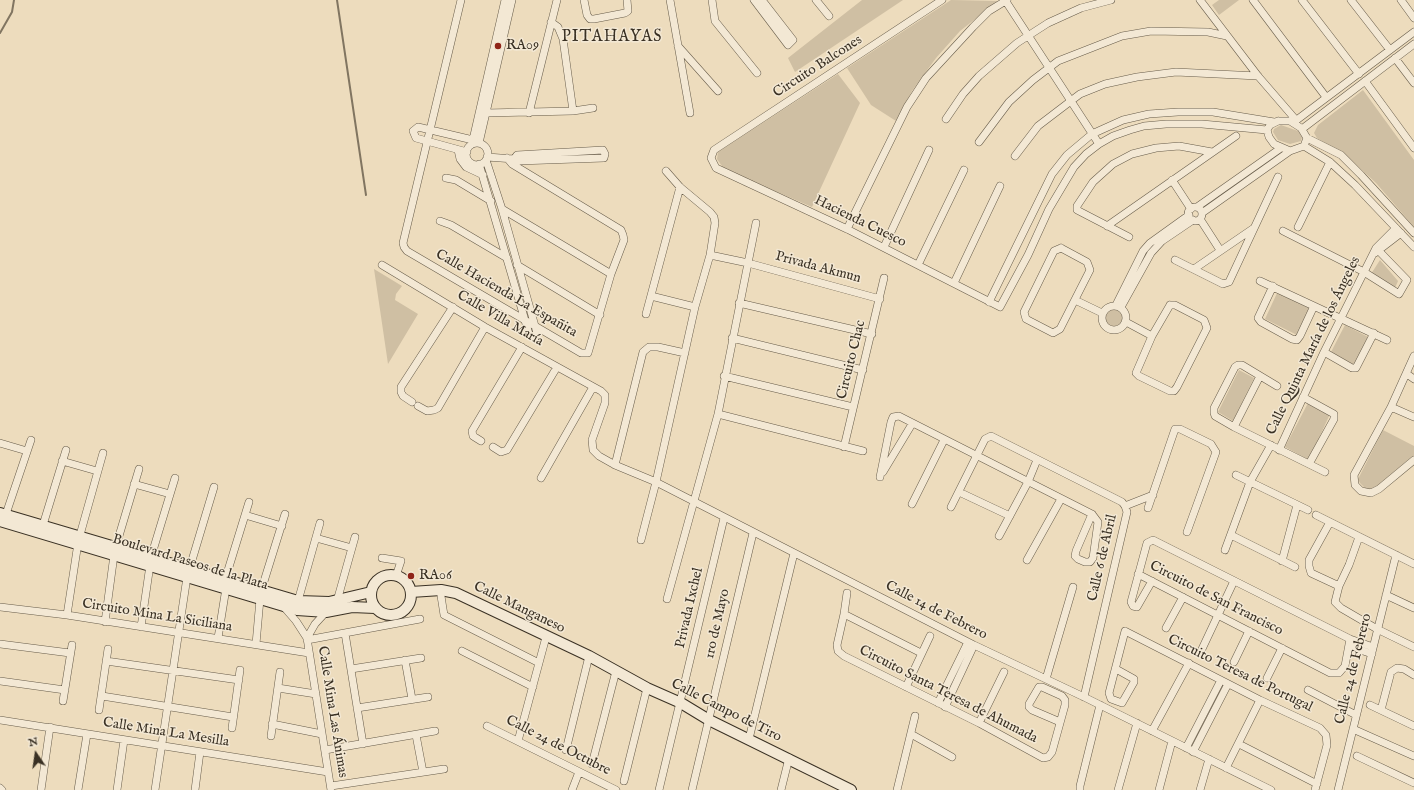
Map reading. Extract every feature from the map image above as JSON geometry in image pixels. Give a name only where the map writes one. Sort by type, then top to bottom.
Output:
[{"type":"street","name":"Calle Hacienda La Españita","points":[[461,0],[431,131],[403,243],[404,247],[407,251],[580,353],[588,353],[611,274],[624,240],[621,230],[512,164],[510,158]]},
{"type":"street","points":[[474,142],[505,0]]},
{"type":"street","points":[[466,152],[474,142],[486,113],[512,0]]},
{"type":"street","points":[[529,112],[557,0]]},
{"type":"street","points":[[584,0],[587,15],[590,18],[625,13],[628,11],[627,0]]},
{"type":"street","points":[[670,0],[690,113]]},
{"type":"street","points":[[712,0],[715,21],[756,73]]},
{"type":"street","points":[[754,0],[788,45],[792,40],[762,0]]},
{"type":"street","points":[[816,0],[829,16]]},
{"type":"street","name":"Circuito Balcones","points":[[711,158],[714,150],[942,0]]},
{"type":"street","points":[[847,229],[907,108],[926,78],[972,27],[989,11],[1006,0],[1099,144],[1114,136],[1144,126],[1166,124],[1202,124],[1267,130]]},
{"type":"street","points":[[946,119],[963,94],[1000,56],[1048,23],[1081,8],[1110,0]]},
{"type":"street","points":[[1200,0],[1258,76],[1283,104],[1307,138],[1340,155],[1361,175],[1414,233]]},
{"type":"street","points":[[1253,0],[1326,97]]},
{"type":"street","points":[[1302,0],[1359,74]]},
{"type":"street","points":[[1351,0],[1390,50]]},
{"type":"street","points":[[1400,0],[1414,18]]},
{"type":"street","points":[[551,22],[558,27],[563,39],[573,111]]},
{"type":"street","points":[[979,142],[1009,102],[1058,60],[1122,36],[1151,31],[1208,32],[1227,36]]},
{"type":"street","points":[[989,302],[1052,174],[1068,155],[1092,134],[1123,120],[1149,114],[1178,112],[1213,112],[1276,121],[1295,121],[1414,32]]},
{"type":"street","points":[[1302,129],[1414,44]]},
{"type":"street","points":[[678,46],[718,91]]},
{"type":"street","points":[[1395,58],[1414,83]]},
{"type":"street","points":[[1366,68],[1372,76]]},
{"type":"street","points":[[1015,156],[1038,126],[1080,94],[1105,84],[1137,77],[1176,72],[1258,76]]},
{"type":"street","points":[[1365,81],[1414,148]]},
{"type":"street","points":[[1267,130],[1282,113],[1283,104]]},
{"type":"street","points":[[486,113],[573,111],[593,108]]},
{"type":"street","points":[[466,152],[416,138],[413,131],[418,127],[474,142],[486,148],[484,160],[483,175],[528,334],[533,337],[537,333],[502,209],[484,160]]},
{"type":"street","points":[[1267,130],[1269,137],[1274,144],[1290,151]]},
{"type":"street","points":[[1107,226],[1236,136]]},
{"type":"street","points":[[1119,306],[1143,251],[1158,236],[1195,214],[1290,151],[1304,146],[1307,138]]},
{"type":"street","name":"Hacienda Cuesco","points":[[711,158],[716,168],[884,247],[1000,307],[1028,255],[1049,209],[1074,167],[1086,154],[1099,144]]},
{"type":"street","points":[[1129,238],[1079,213],[1077,206],[1093,182],[1113,164],[1132,154],[1156,148],[1179,146],[1212,152]]},
{"type":"street","points":[[1304,146],[1330,162],[1355,185],[1414,247]]},
{"type":"street","points":[[1195,214],[1281,148]]},
{"type":"street","points":[[458,150],[460,160],[466,167],[483,175]]},
{"type":"street","points":[[466,152],[470,161],[510,158],[517,155],[603,150],[605,154],[604,158],[518,161],[510,158]]},
{"type":"street","points":[[884,247],[929,150]]},
{"type":"street","points":[[1298,227],[1330,162]]},
{"type":"street","points":[[918,265],[964,170]]},
{"type":"street","points":[[641,540],[656,482],[695,307],[710,255],[715,223],[714,217],[680,187],[666,171]]},
{"type":"street","points":[[1175,260],[1226,284],[1229,282],[1278,177]]},
{"type":"street","points":[[446,178],[456,180],[491,201]]},
{"type":"street","points":[[1172,180],[1220,250]]},
{"type":"street","points":[[954,283],[1000,186]]},
{"type":"street","points":[[646,314],[680,187]]},
{"type":"street","points":[[502,209],[611,274]]},
{"type":"street","points":[[440,221],[451,225],[507,258]]},
{"type":"street","points":[[667,599],[695,502],[718,414],[724,376],[756,223]]},
{"type":"street","points":[[1194,269],[1220,250],[1255,228]]},
{"type":"street","name":"Calle Quinta María de los Ángeles","points":[[1279,450],[1324,352],[1364,272],[1376,251],[1399,230]]},
{"type":"street","points":[[1283,231],[1364,272],[1399,294],[1407,280],[1376,251]]},
{"type":"street","points":[[1061,248],[1088,262],[1090,266],[1090,270],[1075,300],[1057,332],[1052,333],[1026,319],[1024,316],[1024,312],[1054,251],[1057,249],[1061,248]]},
{"type":"street","name":"Privada Akmun","points":[[710,255],[748,263],[880,298]]},
{"type":"street","points":[[517,265],[600,315]]},
{"type":"street","name":"Calle Villa María","points":[[382,266],[485,327],[605,395],[605,403],[592,440],[593,450]]},
{"type":"street","name":"Circuito Chac","points":[[844,448],[884,278]]},
{"type":"street","points":[[1260,281],[1342,317],[1387,340]]},
{"type":"street","points":[[1273,286],[1258,318],[1261,322],[1292,339],[1297,340],[1300,336],[1314,306]]},
{"type":"street","points":[[651,296],[695,307]]},
{"type":"street","points":[[1075,300],[1102,313]]},
{"type":"street","points":[[739,303],[872,334]]},
{"type":"street","points":[[1170,305],[1198,317],[1206,323],[1207,328],[1174,391],[1170,391],[1139,376],[1136,373],[1152,336],[1168,306],[1170,305]]},
{"type":"street","points":[[1102,313],[1110,306],[1119,306]]},
{"type":"street","points":[[1102,313],[1103,324],[1112,330],[1122,327],[1126,322],[1127,317],[1119,306]]},
{"type":"street","points":[[412,402],[403,396],[401,387],[453,307]]},
{"type":"street","points":[[1126,322],[1152,336]]},
{"type":"street","points":[[418,406],[427,411],[438,408],[485,327]]},
{"type":"street","points":[[1324,352],[1352,368],[1356,368],[1374,333]]},
{"type":"street","points":[[732,338],[863,370]]},
{"type":"street","points":[[481,441],[473,436],[472,431],[522,347]]},
{"type":"street","points":[[615,465],[643,352],[649,347],[658,347],[684,353]]},
{"type":"street","points":[[1414,356],[1391,407],[1354,475],[1355,485],[1361,491],[1370,493],[1379,489],[1414,460]]},
{"type":"street","points":[[1277,386],[1242,365],[1235,367],[1214,408],[1215,416],[1279,450],[1325,472]]},
{"type":"street","points":[[493,447],[504,452],[557,367]]},
{"type":"street","points":[[1407,374],[1414,379]]},
{"type":"street","points":[[724,376],[854,407]]},
{"type":"street","points":[[1234,427],[1260,376]]},
{"type":"street","points":[[541,478],[593,387]]},
{"type":"street","points":[[1303,397],[1334,414],[1334,419],[1309,464]]},
{"type":"street","points":[[1391,407],[1414,418]]},
{"type":"street","points":[[718,414],[863,452]]},
{"type":"street","points":[[912,424],[880,477],[891,422],[893,417],[899,416],[976,457],[1092,514],[1098,522],[1093,558],[1090,562],[1085,562],[1078,560],[1075,556],[1092,514]]},
{"type":"street","points":[[1148,508],[1175,429],[1180,429],[1210,444],[1216,452],[1187,532]]},
{"type":"street","name":"Calle 6 de Abril","points":[[976,457],[988,437],[991,436],[1122,502],[1125,506],[1127,512],[1084,697]]},
{"type":"street","points":[[2,516],[30,440]]},
{"type":"street","points":[[912,504],[944,440]]},
{"type":"street","points":[[0,443],[27,451]]},
{"type":"street","points":[[1224,550],[1250,482],[1271,445]]},
{"type":"street","points":[[43,524],[66,450]]},
{"type":"street","name":"Calle 14 de Febrero","points":[[593,450],[599,456],[615,465],[656,482],[971,644],[1084,697],[1270,790]]},
{"type":"street","points":[[67,615],[79,539],[103,453]]},
{"type":"street","points":[[951,507],[976,457]]},
{"type":"street","points":[[999,536],[1028,482],[1037,460]]},
{"type":"street","points":[[62,461],[97,471]]},
{"type":"street","points":[[105,622],[115,551],[139,469]]},
{"type":"street","points":[[1236,475],[1308,510]]},
{"type":"street","points":[[141,627],[150,561],[175,478]]},
{"type":"street","points":[[134,484],[170,494]]},
{"type":"street","points":[[155,790],[169,706],[188,573],[214,487]]},
{"type":"street","points":[[959,492],[1010,516]]},
{"type":"street","points":[[1125,506],[1153,495]]},
{"type":"street","points":[[1027,560],[1061,499]]},
{"type":"street","points":[[218,638],[226,584],[249,502]]},
{"type":"street","points":[[1282,561],[1297,505]]},
{"type":"street","points":[[256,644],[261,595],[285,514]]},
{"type":"street","points":[[1316,515],[1414,564]]},
{"type":"street","name":"Boulevard Paseos de la Plata","points":[[2,516],[43,524],[79,539]]},
{"type":"street","name":"Boulevard Paseos de la Plata","points":[[2,516],[226,584],[305,611],[326,612],[352,607],[374,608]]},
{"type":"street","points":[[245,516],[282,526]]},
{"type":"street","name":"Privada Ixchel","points":[[659,790],[724,518]]},
{"type":"street","points":[[1330,522],[1309,560],[1309,566],[1311,573],[1338,586]]},
{"type":"street","points":[[298,601],[320,523]]},
{"type":"street","name":"1ro de Mayo","points":[[692,790],[753,533]]},
{"type":"street","points":[[1230,535],[1295,567]]},
{"type":"street","points":[[337,601],[355,537]]},
{"type":"street","points":[[1359,537],[1349,565],[1338,586],[1335,602],[1377,629],[1414,647]]},
{"type":"street","points":[[316,538],[352,548]]},
{"type":"street","name":"Circuito de San Francisco","points":[[1350,643],[1345,666],[1339,673],[1330,673],[1138,574],[1147,543],[1153,540],[1350,643],[1373,650]]},
{"type":"street","points":[[749,739],[794,553]]},
{"type":"street","name":"Calle 24 de Febrero","points":[[1338,790],[1396,555]]},
{"type":"street","points":[[382,558],[401,561],[396,576]]},
{"type":"street","points":[[1138,574],[1131,602],[1133,606],[1137,606],[1152,582]]},
{"type":"street","points":[[383,576],[396,576],[406,582],[412,598],[407,609],[396,615],[384,615],[374,608],[371,597],[373,585],[383,576]]},
{"type":"street","points":[[1202,650],[1234,581]]},
{"type":"street","points":[[1046,679],[1072,587]]},
{"type":"street","name":"Calle Manganeso","points":[[411,592],[442,590],[456,593],[546,637],[589,656]]},
{"type":"street","name":"Boulevard Paseos de la Plata","points":[[279,602],[298,601],[319,603],[337,601],[371,592]]},
{"type":"street","points":[[846,593],[844,614],[921,653]]},
{"type":"street","points":[[1386,595],[1414,608]]},
{"type":"street","points":[[441,596],[444,615],[539,663]]},
{"type":"street","points":[[1166,628],[1183,598]]},
{"type":"street","name":"Calle Mina Las Ánimas","points":[[279,602],[296,621],[307,639],[331,788]]},
{"type":"street","name":"Circuito Mina La Siciliana","points":[[0,607],[67,615],[309,653]]},
{"type":"street","name":"Calle Mina Las Ánimas","points":[[307,639],[315,624],[326,612]]},
{"type":"street","name":"Circuito Santa Teresa de Ahumada","points":[[844,614],[837,645],[838,651],[844,656],[979,723],[1042,758],[1048,758],[1052,752],[1060,722],[1065,700],[1062,696],[1039,687],[1029,704],[1030,707],[1032,710],[1060,722]]},
{"type":"street","points":[[307,639],[420,619]]},
{"type":"street","name":"Circuito Teresa de Portugal","points":[[1116,669],[1134,679],[1134,682],[1122,703],[1118,704],[1111,699],[1109,693],[1125,630],[1228,684],[1320,728],[1326,735],[1327,744],[1316,787]]},
{"type":"street","points":[[1234,662],[1250,631]]},
{"type":"street","points":[[345,633],[363,744]]},
{"type":"street","points":[[906,687],[930,636]]},
{"type":"street","points":[[518,741],[546,637]]},
{"type":"street","points":[[0,644],[70,653]]},
{"type":"street","points":[[938,703],[971,644]]},
{"type":"street","points":[[945,707],[971,644]]},
{"type":"street","points":[[63,701],[72,645]]},
{"type":"street","points":[[1266,678],[1282,648]]},
{"type":"street","points":[[99,710],[108,649]]},
{"type":"street","points":[[462,651],[533,687]]},
{"type":"street","points":[[566,750],[589,656]]},
{"type":"street","name":"Calle Campo de Tiro","points":[[589,656],[615,675],[681,703],[709,720],[789,758],[851,790]]},
{"type":"street","points":[[351,669],[421,658]]},
{"type":"street","points":[[405,660],[412,699]]},
{"type":"street","points":[[106,661],[239,680]]},
{"type":"street","points":[[1152,731],[1188,663]]},
{"type":"street","points":[[1381,710],[1391,672],[1397,668],[1404,669],[1414,675]]},
{"type":"street","points":[[232,728],[240,670]]},
{"type":"street","points":[[271,736],[280,672]]},
{"type":"street","points":[[979,723],[1004,672]]},
{"type":"street","points":[[592,764],[615,675]]},
{"type":"street","points":[[1186,748],[1221,680]]},
{"type":"street","points":[[0,681],[65,690]]},
{"type":"street","points":[[1193,752],[1228,684]]},
{"type":"street","points":[[278,688],[316,694]]},
{"type":"street","points":[[624,781],[647,688]]},
{"type":"street","points":[[1308,690],[1356,715]]},
{"type":"street","points":[[102,696],[233,717]]},
{"type":"street","points":[[357,708],[428,697]]},
{"type":"street","points":[[1226,768],[1260,700]]},
{"type":"street","points":[[1080,790],[1100,705]]},
{"type":"street","points":[[1370,705],[1414,726]]},
{"type":"street","points":[[897,790],[915,716]]},
{"type":"street","name":"Calle Mina La Mesilla","points":[[0,720],[50,727],[162,747],[328,772]]},
{"type":"street","points":[[1118,790],[1137,723]]},
{"type":"street","points":[[272,724],[322,734]]},
{"type":"street","name":"Calle 24 de Octubre","points":[[487,726],[616,790]]},
{"type":"street","points":[[41,790],[50,727]]},
{"type":"street","points":[[1353,729],[1414,756]]},
{"type":"street","points":[[325,750],[435,732]]},
{"type":"street","points":[[78,790],[87,734]]},
{"type":"street","points":[[911,734],[952,757]]},
{"type":"street","points":[[416,735],[423,772]]},
{"type":"street","points":[[117,790],[124,740]]},
{"type":"street","points":[[1160,790],[1172,741]]},
{"type":"street","points":[[1239,744],[1316,787]]},
{"type":"street","points":[[195,790],[200,752]]},
{"type":"street","points":[[1357,756],[1414,783]]},
{"type":"street","points":[[781,790],[789,758]]},
{"type":"street","points":[[1200,790],[1209,759]]},
{"type":"street","points":[[331,788],[444,769]]},
{"type":"street","points":[[572,790],[578,772]]},
{"type":"shaded area","points":[[862,0],[903,0],[795,72],[788,58]]},
{"type":"shaded area","points":[[951,0],[998,1],[960,31],[936,58],[912,91],[896,121],[871,105],[847,68]]},
{"type":"shaded area","points":[[1219,0],[1239,0],[1219,15],[1212,5]]},
{"type":"shaded area","points":[[838,74],[860,103],[812,207],[724,169],[717,159],[718,152]]},
{"type":"shaded area","points":[[1363,90],[1414,160],[1414,227],[1376,183],[1348,157],[1317,138],[1314,133],[1318,125]]},
{"type":"shaded area","points":[[1281,125],[1298,131],[1302,137],[1301,141],[1290,144],[1278,140],[1273,132],[1274,129]]},
{"type":"shaded area","points":[[1380,260],[1398,281],[1395,288],[1371,274]]},
{"type":"shaded area","points":[[374,269],[402,286],[396,294],[395,300],[418,314],[388,364]]},
{"type":"shaded area","points":[[1278,291],[1310,307],[1297,335],[1265,319]]},
{"type":"shaded area","points":[[1114,310],[1120,313],[1123,319],[1120,325],[1114,328],[1108,325],[1105,319],[1108,313]]},
{"type":"shaded area","points":[[1345,325],[1368,337],[1354,365],[1331,352]]},
{"type":"shaded area","points":[[1239,370],[1254,378],[1233,421],[1218,412]]},
{"type":"shaded area","points":[[1308,403],[1330,414],[1309,460],[1285,447]]},
{"type":"shaded area","points":[[1383,430],[1414,446],[1414,455],[1376,487],[1371,490],[1366,489],[1358,479]]},
{"type":"waterway","points":[[0,33],[12,12],[14,0]]},
{"type":"waterway","points":[[337,0],[366,195]]},
{"type":"place","name":"RA09","points":[[498,46]]},
{"type":"place","name":"RA06","points":[[411,576]]},
{"type":"district","name":"PITAHAYAS","points":[[612,38]]}]
